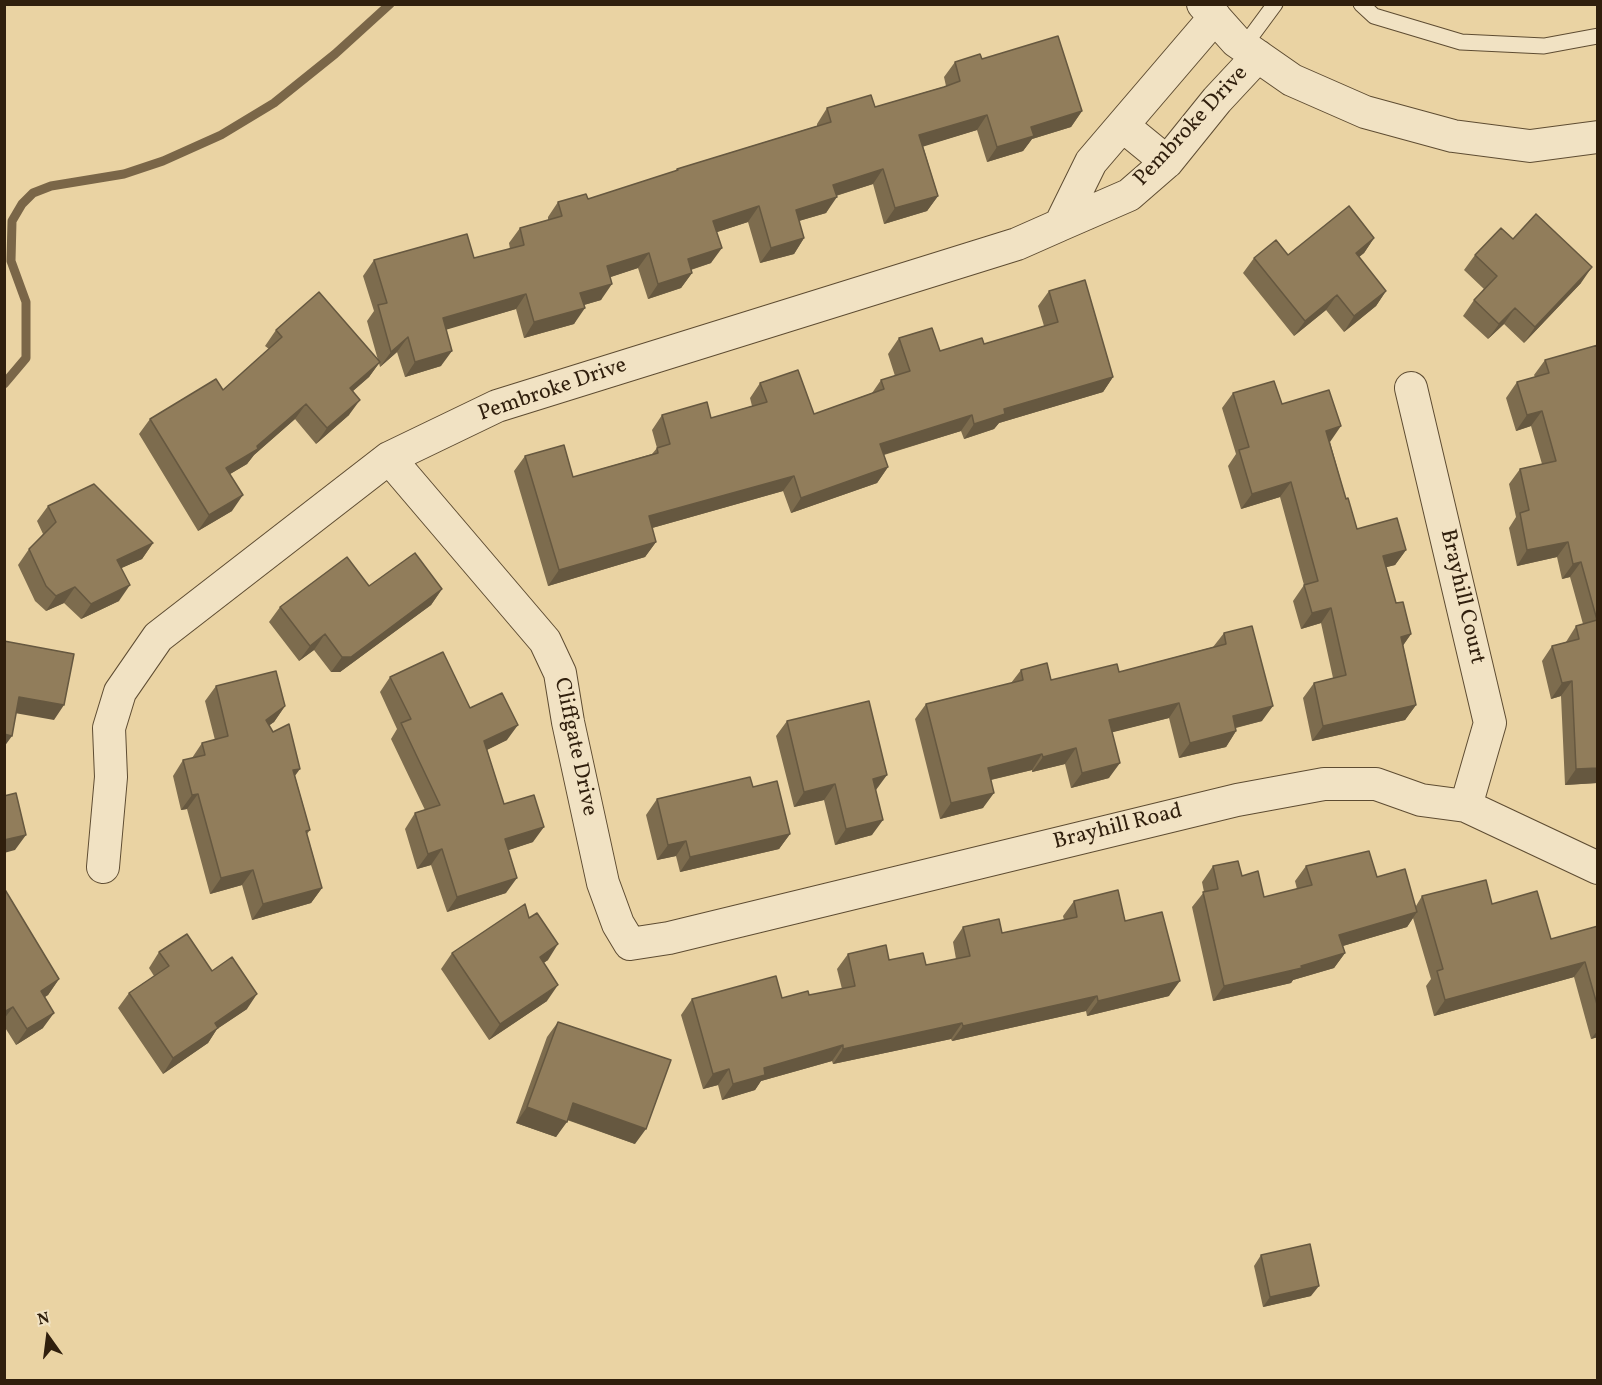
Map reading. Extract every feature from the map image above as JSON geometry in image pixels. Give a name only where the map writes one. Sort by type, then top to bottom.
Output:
[{"type":"street","points":[[1060,225],[1091,162],[1123,126],[1209,11],[1251,51],[1292,80],[1365,112],[1453,136],[1530,146],[1598,136]]},
{"type":"street","name":"Pembroke Drive","points":[[103,867],[111,777],[109,728],[120,692],[158,637],[389,458],[497,406],[1017,244],[1129,195],[1167,162],[1217,100],[1251,51]]},
{"type":"street","points":[[1123,126],[1167,162]]},
{"type":"street","name":"Brayhill Court","points":[[1411,388],[1490,723],[1466,806]]},
{"type":"street","name":"Cliffgate Drive","points":[[389,458],[545,641],[560,673],[568,722],[603,884],[618,924],[630,944]]},
{"type":"street","name":"Brayhill Road","points":[[630,944],[669,938],[1237,800],[1324,784],[1376,784],[1421,800],[1466,806],[1598,868]]},
{"type":"lane","points":[[1251,51],[1275,4]]},
{"type":"lane","points":[[1361,4],[1374,16],[1461,42],[1544,46],[1598,36]]},
{"type":"building","points":[[1058,36],[1082,111],[1031,127],[1034,136],[997,147],[987,115],[919,135],[938,196],[895,208],[883,169],[833,185],[837,197],[796,210],[804,238],[771,248],[759,206],[713,221],[722,248],[688,259],[692,273],[658,284],[649,253],[607,266],[612,284],[580,293],[585,308],[534,322],[526,294],[443,318],[452,351],[415,362],[408,337],[391,352],[378,305],[387,303],[374,260],[467,234],[474,258],[524,245],[520,228],[562,216],[558,202],[586,194],[588,199],[831,122],[827,108],[871,95],[875,107],[944,87],[960,81],[955,62],[980,54],[982,59]]},
{"type":"building","points":[[1349,206],[1374,238],[1356,253],[1386,291],[1354,316],[1337,295],[1305,321],[1254,258],[1276,240],[1288,255]]},
{"type":"building","points":[[1536,214],[1592,267],[1535,327],[1515,308],[1499,324],[1474,300],[1497,276],[1475,255],[1501,228],[1513,239]]},
{"type":"building","points":[[1085,280],[1113,377],[1004,409],[1005,414],[974,424],[972,415],[880,444],[888,467],[801,498],[794,476],[649,516],[656,542],[559,570],[525,456],[564,445],[573,477],[658,453],[657,448],[670,444],[662,415],[707,402],[711,418],[767,402],[760,383],[798,370],[814,414],[884,389],[881,380],[910,371],[899,338],[932,328],[940,351],[982,338],[984,344],[1058,322],[1049,291]]},
{"type":"building","points":[[319,292],[380,362],[350,388],[360,400],[327,428],[306,404],[257,446],[258,449],[226,468],[243,495],[209,515],[150,419],[216,379],[223,390],[282,337],[276,330]]},
{"type":"building","points":[[1598,345],[1598,768],[1576,769],[1572,681],[1562,683],[1552,646],[1579,639],[1576,626],[1597,620],[1581,562],[1573,564],[1568,542],[1527,550],[1520,513],[1529,510],[1520,469],[1556,461],[1542,411],[1527,415],[1517,382],[1549,373],[1545,360]]},
{"type":"building","points":[[1274,381],[1282,404],[1329,390],[1341,426],[1326,431],[1357,529],[1397,518],[1406,550],[1383,556],[1396,603],[1403,602],[1411,634],[1401,637],[1416,705],[1323,726],[1314,683],[1346,675],[1331,608],[1312,613],[1304,585],[1318,581],[1291,482],[1252,494],[1239,450],[1249,447],[1233,393]]},
{"type":"building","points":[[94,484],[153,543],[117,560],[130,585],[91,604],[75,587],[56,596],[46,586],[29,549],[56,522],[48,506]]},
{"type":"building","points":[[415,553],[442,589],[351,657],[342,657],[325,634],[310,646],[280,607],[347,557],[369,586]]},
{"type":"building","points":[[1252,626],[1273,706],[1233,716],[1236,731],[1190,743],[1179,703],[1109,720],[1120,763],[1082,773],[1076,748],[1043,757],[1042,754],[988,768],[994,793],[951,803],[926,704],[1023,680],[1021,670],[1047,663],[1051,680],[1117,664],[1119,672],[1226,644],[1224,633]]},
{"type":"building","points":[[4,641],[74,654],[64,705],[19,697],[12,736],[4,734]]},
{"type":"building","points":[[443,652],[470,708],[502,693],[518,725],[484,741],[504,804],[534,795],[544,827],[505,839],[517,878],[457,897],[442,849],[428,854],[415,813],[440,805],[401,723],[411,719],[390,677]]},
{"type":"building","points":[[276,671],[285,706],[266,720],[273,732],[289,724],[300,769],[293,770],[310,830],[306,831],[322,888],[263,904],[253,870],[221,878],[198,794],[192,795],[183,760],[205,755],[202,743],[228,736],[216,686]]},
{"type":"building","points":[[869,701],[887,775],[873,779],[883,820],[846,829],[835,784],[804,792],[787,721]]},
{"type":"building","points":[[750,777],[753,787],[777,781],[790,834],[690,857],[686,841],[668,845],[657,799]]},
{"type":"building","points":[[16,793],[26,835],[4,840],[4,796]]},
{"type":"building","points":[[1369,851],[1377,877],[1405,869],[1417,912],[1339,935],[1345,953],[1301,966],[1302,968],[1224,986],[1203,892],[1218,889],[1213,866],[1238,861],[1242,876],[1258,871],[1264,897],[1312,885],[1306,866]]},
{"type":"building","points":[[1486,880],[1492,904],[1537,891],[1551,939],[1598,926],[1598,1008],[1585,962],[1445,1000],[1437,971],[1443,969],[1422,896]]},
{"type":"building","points":[[4,888],[59,979],[41,991],[54,1013],[27,1029],[13,1007],[4,1012]]},
{"type":"building","points":[[1118,890],[1125,921],[1162,912],[1180,981],[1098,1001],[1097,996],[963,1026],[962,1023],[843,1049],[843,1045],[764,1068],[765,1075],[733,1084],[729,1069],[713,1074],[692,999],[776,976],[782,998],[808,991],[809,995],[855,986],[848,954],[886,945],[889,960],[923,953],[926,965],[970,956],[963,927],[999,919],[1002,933],[1077,917],[1074,901]]},
{"type":"building","points":[[525,904],[529,918],[537,913],[558,944],[540,957],[558,985],[500,1024],[452,953]]},
{"type":"building","points":[[187,934],[212,971],[232,957],[257,994],[215,1023],[218,1028],[173,1058],[129,993],[169,966],[159,952]]},
{"type":"building","points":[[558,1022],[671,1060],[646,1129],[573,1103],[567,1122],[527,1107]]},
{"type":"building","points":[[1310,1244],[1319,1286],[1270,1297],[1261,1255]]},
{"type":"waterway","points":[[4,384],[26,358],[26,302],[11,261],[12,221],[22,204],[33,193],[51,186],[124,174],[163,161],[221,135],[274,103],[335,54],[390,4]]}]
